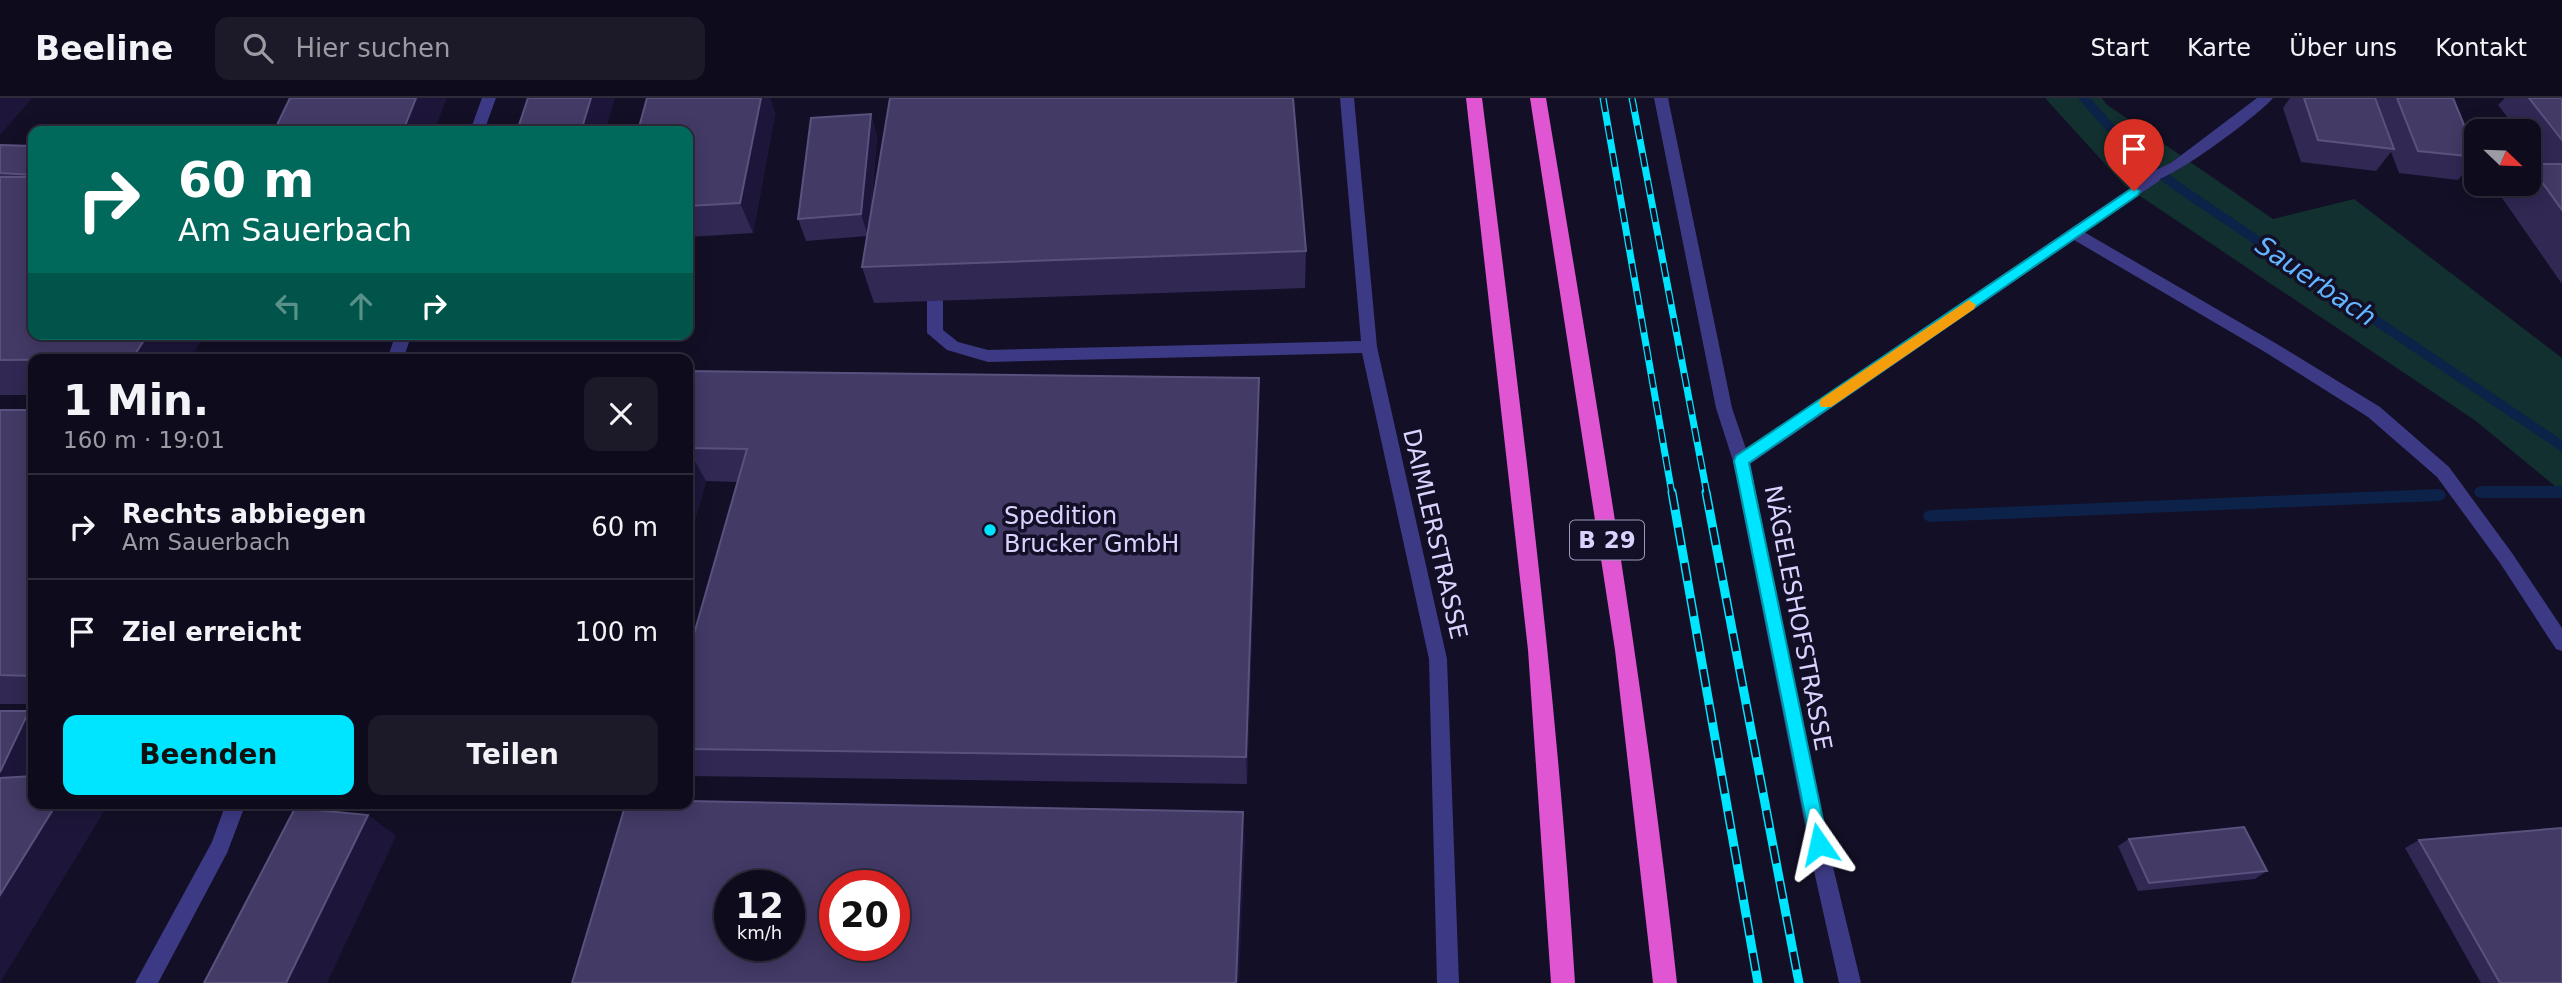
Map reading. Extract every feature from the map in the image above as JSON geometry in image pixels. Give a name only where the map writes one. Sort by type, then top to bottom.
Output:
[{"type":"highway","points":[[1474,98],[1530,561],[1557,849],[1563,983]]},
{"type":"highway","name":"B 29","points":[[1538,98],[1572,302],[1650,821],[1665,983]]},
{"type":"street","points":[[479,126],[489,98]]},
{"type":"street","name":"DAIMLERSTRASSE","points":[[1348,98],[1369,347],[1438,659],[1447,983]]},
{"type":"street","name":"NÄGELESHOFSTRASSE","points":[[1661,98],[1724,408],[1741,461],[1824,871],[1850,983]]},
{"type":"street","points":[[1741,461],[2154,177],[2176,166],[2266,98]]},
{"type":"street","points":[[2074,233],[2374,412],[2443,472],[2507,558],[2562,643]]},
{"type":"street","points":[[935,301],[935,332],[953,346],[988,356],[1369,347]]},
{"type":"street","points":[[146,983],[220,846],[234,809]]},
{"type":"green space","points":[[2045,98],[2102,98],[2106,104],[2273,219],[2354,199],[2562,358],[2562,492],[2476,421],[2125,186]]},
{"type":"building","points":[[290,98],[416,98],[405,126],[276,126]]},
{"type":"building","points":[[528,98],[591,98],[583,126],[519,126]]},
{"type":"building","points":[[647,98],[761,98],[740,203],[693,206],[693,126],[639,126]]},
{"type":"building","points":[[890,98],[1293,98],[1306,251],[862,267]]},
{"type":"building","points":[[2304,98],[2375,98],[2394,149],[2318,140]]},
{"type":"building","points":[[2397,98],[2453,98],[2464,125],[2464,156],[2418,151]]},
{"type":"building","points":[[2529,98],[2562,98],[2562,140]]},
{"type":"building","points":[[871,114],[861,214],[798,219],[811,118]]},
{"type":"building","points":[[0,145],[28,146],[28,175],[0,173]]},
{"type":"building","points":[[2541,164],[2562,164],[2562,210],[2541,181]]},
{"type":"building","points":[[0,177],[28,177],[28,340],[144,340],[135,354],[28,354],[28,360],[0,360]]},
{"type":"building","points":[[693,371],[1259,378],[1246,757],[693,749],[693,638],[747,449],[693,448]]},
{"type":"building","points":[[0,410],[28,410],[28,676],[0,675]]},
{"type":"building","points":[[0,711],[28,711],[28,713],[0,772]]},
{"type":"building","points":[[28,776],[28,809],[53,809],[0,895],[0,778]]},
{"type":"building","points":[[693,801],[1243,812],[1236,983],[572,983],[624,809],[693,809]]},
{"type":"building","points":[[294,809],[368,815],[286,983],[204,983]]},
{"type":"building","points":[[2244,827],[2267,871],[2149,883],[2129,839]]},
{"type":"building","points":[[2562,828],[2562,983],[2500,983],[2419,840]]},
{"type":"waterway","name":"Sauerbach","points":[[2084,98],[2131,151],[2178,187],[2562,447]]},
{"type":"waterway","points":[[2481,492],[2562,492]]},
{"type":"waterway","points":[[1930,516],[2439,495]]},
{"type":"railway","points":[[1603,98],[1672,494]]},
{"type":"railway","points":[[1632,98],[1707,494]]},
{"type":"railway","points":[[1672,492],[1758,983]]},
{"type":"railway","points":[[1706,492],[1799,983]]},
{"type":"slow traffic","points":[[1826,403],[1969,305]]},
{"type":"place","name":"Spedition Brucker GmbH","points":[[990,530]]},
{"type":"route","points":[[1819,844],[1741,461],[2134,191]]}]
